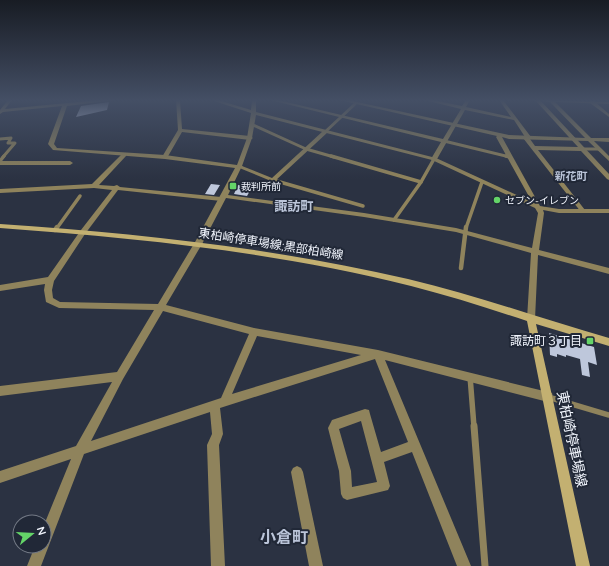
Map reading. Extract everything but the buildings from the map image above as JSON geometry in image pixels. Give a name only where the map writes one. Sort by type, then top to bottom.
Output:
[{"type":"main road","name":"東柏崎停車場線;黒部柏崎線","points":[[1,227],[83,232],[198,244],[290,258],[382,276],[454,295],[609,342]]},
{"type":"main road","name":"東柏崎停車場線","points":[[531,319],[583,566]]},
{"type":"street","points":[[57,126],[51,144],[52,148],[90,153],[165,157],[240,167],[273,180],[325,132]]},
{"type":"street","points":[[165,157],[180,130],[180,126]]},
{"type":"street","points":[[52,521],[81,448],[120,376],[198,244],[222,197],[240,167],[253,126]]},
{"type":"street","points":[[304,126],[434,160],[540,208],[559,211],[609,211]]},
{"type":"street","points":[[380,126],[444,142]]},
{"type":"street","points":[[434,160],[453,126]]},
{"type":"street","points":[[464,126],[501,135],[527,138],[609,140]]},
{"type":"street","points":[[518,126],[533,148],[583,211]]},
{"type":"street","points":[[561,126],[609,178]]},
{"type":"street","points":[[576,126],[609,159]]},
{"type":"street","points":[[180,130],[250,138]]},
{"type":"street","points":[[501,135],[499,137],[540,208],[541,213],[535,250],[531,319]]},
{"type":"street","points":[[533,148],[582,149]]},
{"type":"street","points":[[94,186],[124,155]]},
{"type":"street","points":[[0,162],[70,163]]},
{"type":"street","points":[[0,191],[94,186],[222,197],[394,220],[464,232],[609,271]]},
{"type":"street","points":[[117,187],[83,232],[50,280],[48,290],[49,300],[59,305],[160,308],[254,332],[378,354],[548,396]]},
{"type":"street","points":[[0,288],[50,280]]},
{"type":"street","points":[[218,566],[213,445],[218,434],[219,403],[254,332]]},
{"type":"street","points":[[0,477],[81,448],[219,403],[378,354]]},
{"type":"street","points":[[378,354],[464,566]]},
{"type":"street","points":[[0,391],[120,376]]},
{"type":"street","points":[[365,414],[377,459],[384,486],[347,494],[344,471],[332,428],[336,424],[365,414]]},
{"type":"street","points":[[377,459],[415,445]]},
{"type":"street","points":[[297,472],[316,566]]},
{"type":"street","points":[[34,566],[39,554]]},
{"type":"lane","points":[[256,126],[306,149],[421,182]]},
{"type":"lane","points":[[325,132],[331,126]]},
{"type":"lane","points":[[0,139],[12,138],[8,143],[15,143],[0,162]]},
{"type":"lane","points":[[444,142],[510,157]]},
{"type":"lane","points":[[582,149],[599,149]]},
{"type":"lane","points":[[394,220],[421,182],[434,160]]},
{"type":"lane","points":[[273,180],[363,206]]},
{"type":"lane","points":[[461,268],[464,232],[482,182]]},
{"type":"lane","points":[[55,230],[80,196]]},
{"type":"lane","points":[[470,376],[486,566]]},
{"type":"lane","points":[[548,396],[608,415]]},
{"type":"place","name":"裁判所前","points":[[233,186]]},
{"type":"place","name":"セブン-イレブン","points":[[497,200]]},
{"type":"place","name":"諏訪町３丁目","points":[[590,341]]},
{"type":"district","name":"新花町","points":[[571,176]]},
{"type":"district","name":"諏訪町","points":[[294,206]]},
{"type":"district","name":"小倉町","points":[[284,537]]}]
